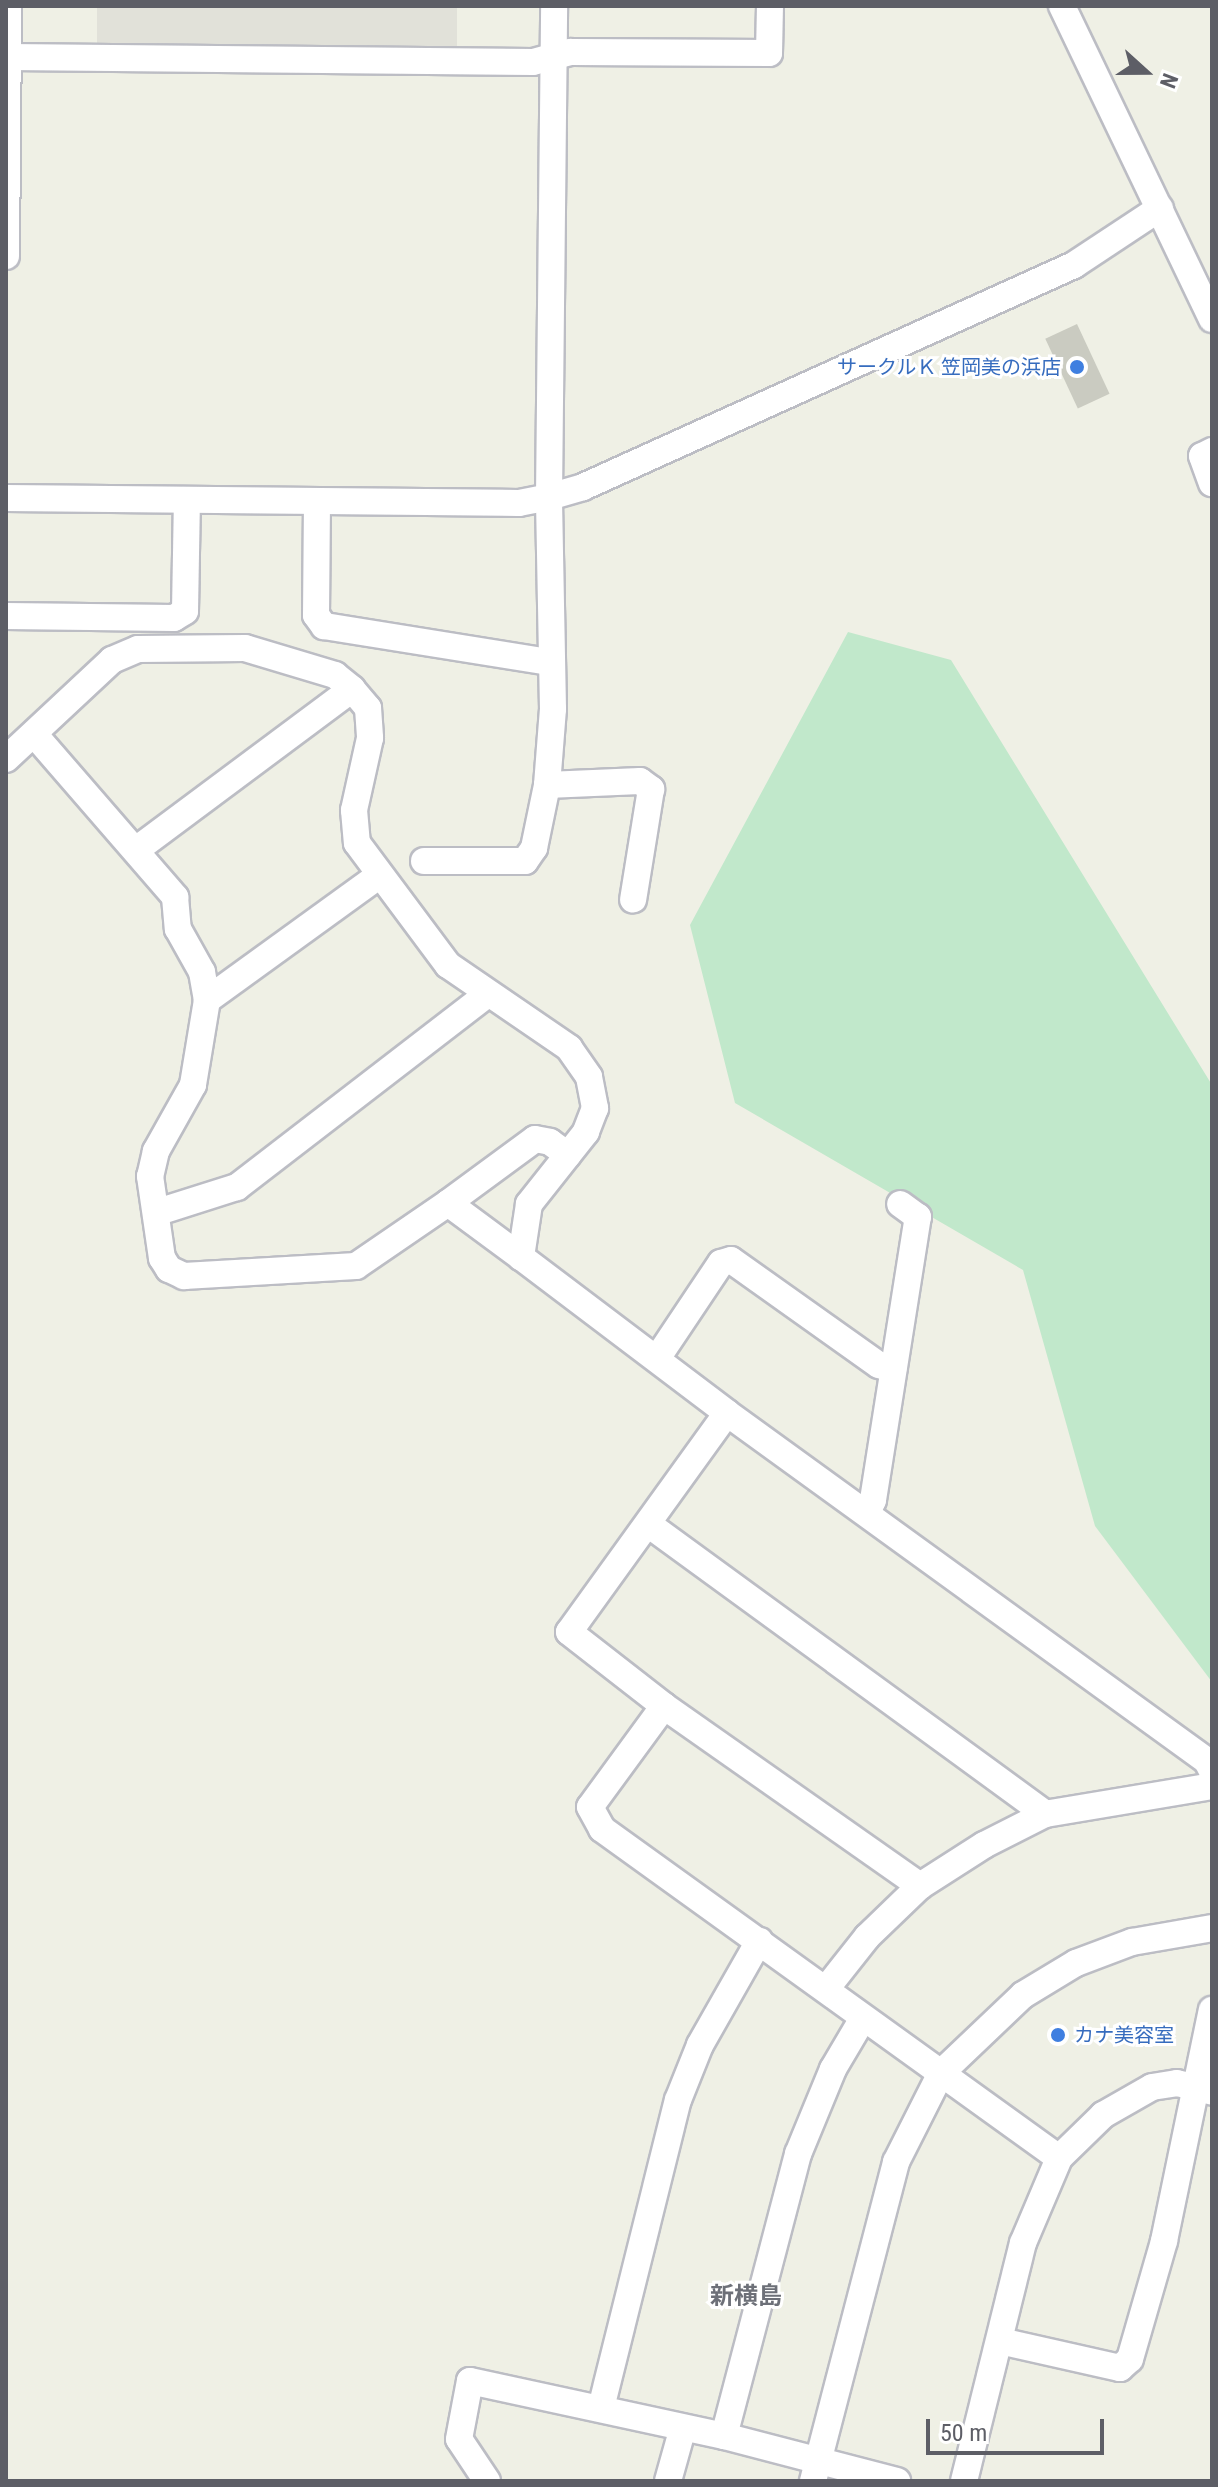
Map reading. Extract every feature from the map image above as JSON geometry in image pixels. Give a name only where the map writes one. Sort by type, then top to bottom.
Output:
[{"type":"street","points":[[6,256],[8,6]]},
{"type":"street","points":[[424,861],[525,861],[534,848],[547,785],[553,709],[549,497],[554,6]]},
{"type":"street","points":[[8,57],[552,59],[571,52],[769,53],[770,6]]},
{"type":"street","points":[[1062,6],[1160,208],[1202,269],[1212,319]]},
{"type":"street","points":[[6,498],[519,503],[549,497],[583,487],[1074,265],[1160,208]]},
{"type":"street","points":[[1212,451],[1202,456],[1212,483]]},
{"type":"street","points":[[6,616],[174,618],[185,611],[187,500]]},
{"type":"street","points":[[317,501],[316,615],[324,626],[550,662]]},
{"type":"street","points":[[7,755],[34,734],[112,660],[138,649],[245,648],[335,675],[352,689],[368,708],[370,738],[354,810],[357,843],[378,876],[448,965],[486,995],[569,1048],[589,1077],[595,1108],[586,1132],[529,1204],[521,1257]]},
{"type":"street","points":[[136,850],[352,689]]},
{"type":"street","points":[[34,734],[175,897],[178,929],[202,972],[207,1000],[193,1085],[156,1151],[150,1176],[158,1212],[162,1258],[169,1269],[184,1276],[356,1266],[535,1139],[550,1142],[568,1155]]},
{"type":"street","points":[[547,785],[640,781],[651,789],[633,900]]},
{"type":"street","points":[[207,1000],[378,876]]},
{"type":"street","points":[[158,1212],[237,1187],[486,995]]},
{"type":"street","points":[[448,1203],[658,1357],[727,1413],[1207,1761],[1212,1771]]},
{"type":"street","points":[[867,1513],[873,1500],[918,1217],[900,1204]]},
{"type":"street","points":[[658,1357],[721,1263],[731,1260],[879,1365],[893,1369]]},
{"type":"street","points":[[727,1413],[569,1632],[664,1706],[920,1886]]},
{"type":"street","points":[[648,1524],[1045,1814]]},
{"type":"street","points":[[664,1706],[590,1807],[602,1829],[826,1989],[862,2020],[1059,2158]]},
{"type":"street","points":[[826,1989],[867,1937],[920,1886],[1045,1814],[1212,1786]]},
{"type":"street","points":[[816,2471],[896,2162],[941,2073],[1023,1995],[1076,1963],[1132,1942],[1212,1928]]},
{"type":"street","points":[[601,2408],[678,2100],[700,2045],[759,1941]]},
{"type":"street","points":[[1000,2341],[1120,2368],[1130,2359],[1205,2090],[1212,2010]]},
{"type":"street","points":[[724,2436],[798,2154],[833,2069],[862,2020]]},
{"type":"street","points":[[964,2481],[1023,2243],[1059,2158],[1103,2115],[1152,2087],[1177,2083],[1205,2090]]},
{"type":"street","points":[[487,2481],[459,2439],[470,2381],[601,2408],[682,2431],[724,2436],[816,2471],[897,2481]]},
{"type":"street","points":[[668,2481],[682,2431]]},
{"type":"shaded area","points":[[97,6],[457,6],[457,57],[97,57]]},
{"type":"green space","points":[[848,632],[951,660],[1212,1085],[1212,1682],[1095,1526],[1023,1270],[735,1103],[690,925]]},
{"type":"building","name":"サークルＫ 笠岡美の浜店","points":[[1077,324],[1110,394],[1078,409],[1045,339]]},
{"type":"place","name":"サークルＫ 笠岡美の浜店","points":[[1077,367]]},
{"type":"place","name":"カナ美容室","points":[[1058,2035]]},
{"type":"district","name":"新横島","points":[[746,2297]]}]
